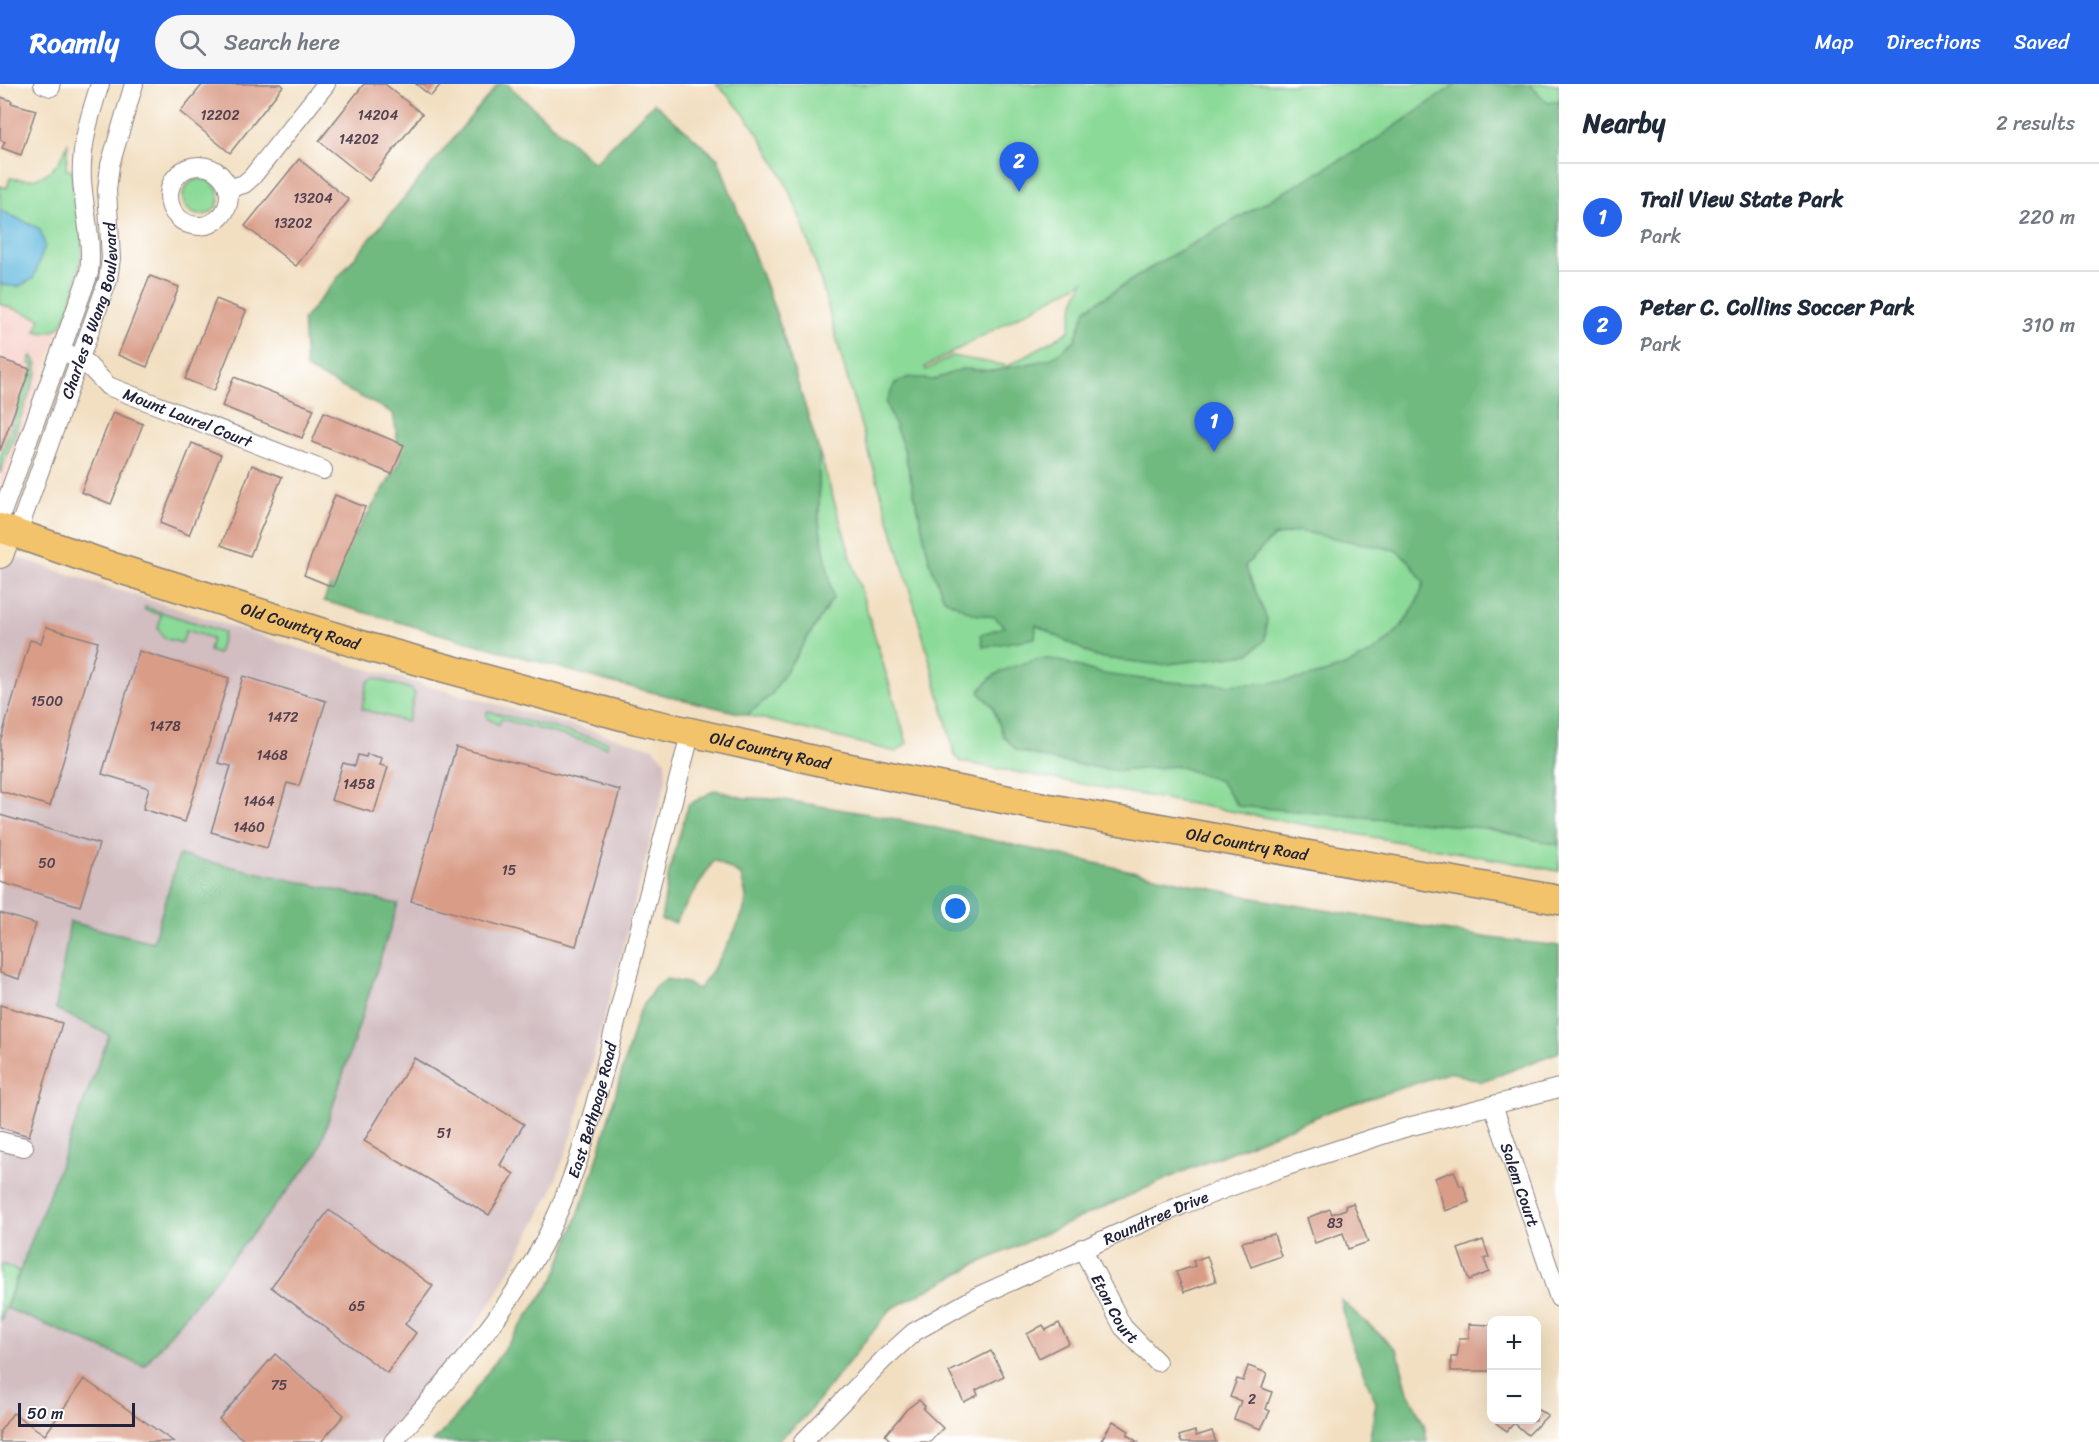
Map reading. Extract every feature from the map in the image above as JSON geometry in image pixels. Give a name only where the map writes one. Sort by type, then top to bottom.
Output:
[{"type":"main road","name":"Old Country Road","points":[[5,533],[371,648],[637,720],[840,766],[1043,807],[1559,900]]},
{"type":"street","name":"Charles B Wang Boulevard","points":[[5,533],[61,351],[89,273],[91,245],[82,183],[81,154],[100,84]]},
{"type":"street","name":"Charles B Wang Boulevard","points":[[5,533],[82,359],[108,280],[111,258],[107,189],[110,165],[134,84]]},
{"type":"street","points":[[228,189],[244,184],[252,177],[326,84]]},
{"type":"street","name":"Mount Laurel Court","points":[[61,351],[82,359],[108,386],[324,470]]},
{"type":"street","name":"East Bethpage Road","points":[[393,1442],[445,1383],[496,1318],[530,1265],[564,1199],[591,1122],[691,731]]},
{"type":"street","name":"Roundtree Drive","points":[[803,1442],[884,1359],[914,1332],[976,1297],[1182,1205],[1278,1169],[1404,1128],[1559,1088]]},
{"type":"street","name":"Salem Court","points":[[1493,1105],[1559,1298]]},
{"type":"street","points":[[0,1141],[24,1147]]},
{"type":"street","name":"Eton Court","points":[[1082,1248],[1123,1327],[1157,1362]]},
{"type":"shaded area","points":[[72,170],[82,241],[80,270],[0,494],[0,186],[12,190]]},
{"type":"shaded area","points":[[0,552],[352,665],[654,748],[665,760],[666,779],[619,963],[572,1136],[551,1193],[496,1296],[466,1339],[380,1442],[0,1442]]},
{"type":"green space","points":[[498,84],[507,84],[594,163],[654,103],[718,159],[776,313],[819,451],[819,523],[833,598],[771,695],[747,715],[610,682],[324,601],[340,558],[401,461],[393,413],[306,369],[303,320]]},
{"type":"green space","points":[[716,84],[1559,84],[1559,871],[961,762],[955,756],[807,238],[791,195],[771,154],[746,117]],"holes":[[[1084,281],[1075,299],[1069,331],[1008,366],[952,356],[926,370],[925,367]]]},
{"type":"green space","points":[[1456,84],[1529,84],[1548,103],[1559,101],[1559,845],[1484,828],[1238,806],[1220,781],[1178,766],[1119,771],[1056,761],[1016,750],[1003,735],[993,707],[979,692],[991,678],[1005,670],[1031,661],[1048,659],[1104,674],[1145,679],[1239,684],[1287,681],[1332,670],[1372,652],[1403,623],[1424,583],[1408,560],[1395,550],[1298,531],[1273,537],[1245,566],[1267,619],[1265,640],[1249,654],[1161,665],[1096,657],[1036,625],[1035,638],[983,647],[981,634],[1004,627],[995,617],[974,614],[944,599],[930,563],[904,449],[886,403],[895,383],[909,377],[933,380],[962,369],[994,371],[1050,359],[1075,340],[1086,309],[1160,262],[1374,141]]},
{"type":"green space","points":[[68,142],[66,170],[72,170],[81,225],[82,252],[65,318],[56,330],[42,332],[36,331],[40,318],[0,304],[0,186],[7,188],[10,178],[31,179],[47,173],[60,161]]},
{"type":"green space","points":[[201,179],[214,184],[219,197],[214,210],[201,215],[188,210],[183,197],[188,184]]},
{"type":"green space","points":[[32,356],[37,364],[37,372],[0,474],[0,458],[34,365],[29,363]]},
{"type":"green space","points":[[819,451],[907,743],[896,752],[747,715],[771,695],[833,598],[819,523]]},
{"type":"green space","points":[[145,607],[224,632],[218,654],[209,651],[212,638],[186,630],[182,643],[164,638],[158,628],[161,615],[145,610]]},
{"type":"green space","points":[[373,678],[411,689],[415,694],[407,722],[362,709],[367,683]]},
{"type":"green space","points":[[487,711],[608,742],[607,747],[501,719],[499,725],[487,718]]},
{"type":"green space","points":[[715,790],[744,798],[778,799],[886,817],[1259,899],[1490,938],[1559,946],[1559,1052],[1482,1082],[1451,1072],[1333,1110],[1182,1172],[977,1264],[891,1309],[804,1418],[776,1442],[433,1442],[453,1421],[554,1279],[593,1174],[638,1014],[656,985],[667,979],[686,983],[698,989],[719,959],[740,919],[746,899],[741,875],[714,860],[675,923],[661,920],[669,872],[688,805]]},
{"type":"green space","points":[[179,855],[398,904],[317,1155],[144,1366],[6,1308],[109,1035],[56,1009],[70,922],[153,942]]},
{"type":"green space","points":[[2,1264],[19,1271],[0,1322],[0,1271]]},
{"type":"green space","points":[[1341,1300],[1397,1350],[1408,1392],[1424,1424],[1427,1442],[1369,1442],[1376,1403],[1349,1338]]},
{"type":"water","points":[[0,210],[40,229],[45,246],[33,279],[17,287],[0,284]]},
{"type":"building","points":[[203,84],[281,84],[283,86],[230,153],[180,112]]},
{"type":"building","points":[[364,84],[385,84],[422,114],[369,181],[319,141]]},
{"type":"building","points":[[416,84],[441,84],[431,96]]},
{"type":"building","points":[[1,97],[12,101],[11,103],[36,110],[21,155],[2,148],[5,142],[0,140]]},
{"type":"building","points":[[299,159],[349,200],[296,266],[245,226]]},
{"type":"building","points":[[150,276],[179,287],[147,367],[118,355]]},
{"type":"building","points":[[216,299],[246,311],[214,391],[185,379]]},
{"type":"building","points":[[0,359],[30,369],[0,451]]},
{"type":"building","points":[[234,377],[314,409],[302,438],[222,406]]},
{"type":"building","points":[[113,412],[143,424],[111,504],[81,492]]},
{"type":"building","points":[[324,412],[404,445],[392,474],[312,442]]},
{"type":"building","points":[[192,443],[221,455],[189,535],[160,523]]},
{"type":"building","points":[[252,465],[282,477],[250,556],[221,545]]},
{"type":"building","points":[[335,495],[365,507],[333,587],[304,575]]},
{"type":"building","points":[[46,627],[98,642],[50,806],[0,791],[0,742],[30,640],[41,643]]},
{"type":"building","points":[[139,651],[229,678],[185,822],[143,809],[149,788],[102,774]]},
{"type":"building","points":[[243,676],[326,701],[299,786],[287,783],[267,848],[211,832],[231,766],[218,763]]},
{"type":"building","points":[[456,747],[620,790],[576,946],[411,901]]},
{"type":"building","points":[[367,754],[382,758],[380,765],[388,767],[374,813],[331,800],[343,763],[355,766],[358,755],[366,757]]},
{"type":"building","points":[[0,815],[99,844],[80,906],[0,882]]},
{"type":"building","points":[[0,913],[36,924],[19,979],[0,973]]},
{"type":"building","points":[[0,1005],[62,1023],[29,1136],[0,1127]]},
{"type":"building","points":[[414,1058],[524,1124],[500,1165],[514,1174],[489,1215],[364,1141]]},
{"type":"building","points":[[1454,1171],[1460,1186],[1463,1185],[1469,1202],[1445,1211],[1435,1178]]},
{"type":"building","points":[[1353,1203],[1368,1242],[1348,1249],[1343,1233],[1315,1243],[1307,1218],[1330,1209],[1332,1214],[1346,1209],[1345,1206]]},
{"type":"building","points":[[329,1210],[433,1286],[405,1324],[416,1333],[387,1373],[271,1287]]},
{"type":"building","points":[[1274,1234],[1281,1256],[1251,1267],[1242,1242]]},
{"type":"building","points":[[1483,1240],[1489,1257],[1484,1259],[1489,1272],[1469,1280],[1458,1249]]},
{"type":"building","points":[[1207,1256],[1216,1281],[1184,1292],[1176,1272],[1195,1266],[1193,1261]]},
{"type":"building","points":[[1059,1323],[1069,1343],[1039,1358],[1027,1334],[1043,1325],[1046,1330]]},
{"type":"building","points":[[1469,1324],[1487,1325],[1487,1371],[1451,1371],[1451,1357],[1457,1357],[1460,1338],[1469,1338]]},
{"type":"building","points":[[991,1351],[1004,1376],[976,1390],[978,1395],[964,1402],[949,1372]]},
{"type":"building","points":[[275,1354],[344,1415],[321,1442],[246,1442],[219,1419]]},
{"type":"building","points":[[1248,1366],[1267,1373],[1262,1388],[1272,1392],[1266,1409],[1270,1411],[1261,1429],[1234,1419],[1241,1401],[1230,1397],[1237,1379],[1243,1381]]},
{"type":"building","points":[[84,1379],[174,1442],[0,1442],[0,1431],[13,1413],[45,1435]]},
{"type":"building","points":[[919,1400],[925,1406],[923,1409],[943,1428],[930,1442],[892,1442],[885,1435],[907,1409]]},
{"type":"building","points":[[1541,1412],[1548,1415],[1541,1422]]},
{"type":"building","points":[[1113,1421],[1129,1431],[1127,1435],[1138,1442],[1100,1442]]},
{"type":"building","points":[[1497,1424],[1513,1424],[1507,1431]]},
{"type":"building","points":[[1515,1424],[1539,1424],[1528,1435]]},
{"type":"building","points":[[1195,1431],[1196,1436],[1212,1431],[1216,1442],[1181,1442],[1179,1436]]},
{"type":"place","name":"Peter C. Collins Soccer Park","points":[[1019,192]]},
{"type":"place","name":"Trail View State Park","points":[[1214,452]]}]
